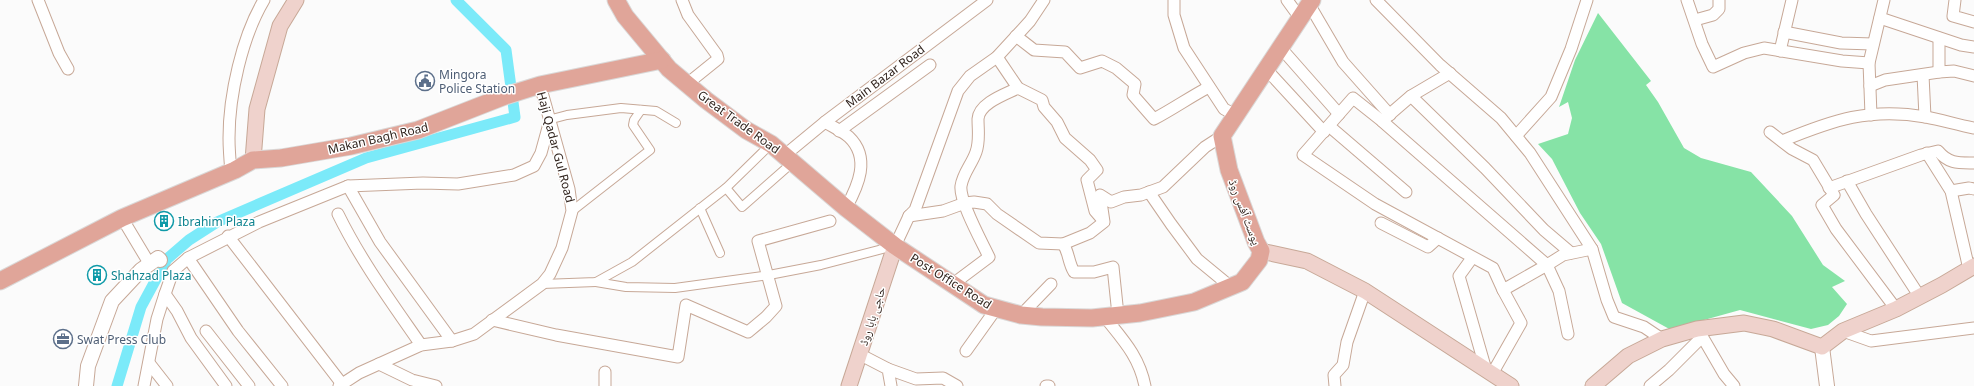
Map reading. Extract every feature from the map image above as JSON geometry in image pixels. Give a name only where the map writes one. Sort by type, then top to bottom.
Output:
[{"type":"main road","points":[[252,160],[257,109],[280,26],[296,0]]},
{"type":"main road","name":"Great Trade Road","points":[[616,0],[625,16],[662,60],[687,84],[720,112],[746,130],[771,144],[846,208],[895,246]]},
{"type":"main road","points":[[1222,136],[1307,7]]},
{"type":"main road","name":"Makan Bagh Road","points":[[123,219],[232,172],[252,160],[280,158],[351,146],[418,130],[505,96],[532,88],[662,60]]},
{"type":"main road","name":"پوسٹ آفس روڈ","points":[[1111,316],[1140,313],[1194,302],[1242,282],[1259,260],[1261,251],[1256,242],[1229,170],[1222,136]]},
{"type":"main road","points":[[0,281],[123,219]]},
{"type":"main road","points":[[0,284],[123,219]]},
{"type":"main road","name":"Post Office Road","points":[[895,246],[984,304],[996,309],[1021,315],[1092,318],[1111,316]]},
{"type":"main road","name":"حاجی بابا روڈ","points":[[849,386],[895,246]]},
{"type":"main road","points":[[1261,251],[1307,261],[1365,291],[1511,386]]},
{"type":"main road","points":[[1593,386],[1628,356],[1662,339],[1700,333],[1744,323],[1773,328],[1822,347],[1843,330],[1896,309],[1972,267]]},
{"type":"street","points":[[38,0],[59,54],[68,69]]},
{"type":"street","points":[[232,172],[229,138],[234,89],[247,38],[264,0]]},
{"type":"street","points":[[682,0],[688,15],[717,55],[718,59],[687,84]]},
{"type":"street","name":"Main Bazar Road","points":[[789,159],[825,122],[987,0]]},
{"type":"street","points":[[542,284],[596,282],[626,287],[675,288],[769,276],[822,265],[895,246],[908,216],[915,210],[958,90],[970,76],[998,57],[1030,21],[1044,0]]},
{"type":"street","points":[[1174,0],[1174,15],[1184,48],[1224,109],[1236,115]]},
{"type":"street","points":[[1287,0],[1307,7],[1343,62],[1386,118],[1547,265],[1559,291],[1568,334]]},
{"type":"street","points":[[1376,0],[1440,65],[1500,118],[1530,153],[1592,249],[1607,300],[1614,317],[1644,327],[1662,339]]},
{"type":"street","points":[[1516,136],[1551,97],[1571,49],[1587,0]]},
{"type":"street","points":[[1687,0],[1702,44],[1713,68],[1744,53],[1764,48],[1842,61],[1869,63]]},
{"type":"street","points":[[1695,20],[1713,15],[1719,9],[1719,0]]},
{"type":"street","points":[[1780,51],[1792,0]]},
{"type":"street","points":[[1871,115],[1869,63],[1884,0]]},
{"type":"street","points":[[1955,0],[1953,16],[1974,22]]},
{"type":"street","points":[[1880,18],[1939,38],[1974,47]]},
{"type":"street","points":[[1784,32],[1841,43],[1873,44]]},
{"type":"street","points":[[1016,36],[1034,50],[1065,52],[1080,68],[1102,61],[1116,68],[1135,84],[1132,95],[1154,119],[1172,110],[1185,99],[1209,87]]},
{"type":"street","points":[[1939,38],[1939,72]]},
{"type":"street","points":[[1280,47],[1339,114]]},
{"type":"street","points":[[998,57],[1018,88],[1042,100],[1044,107],[1058,122],[1065,138],[1090,160],[1098,170],[1087,180],[1095,211],[1104,222]]},
{"type":"street","points":[[839,131],[930,65]]},
{"type":"street","points":[[1266,69],[1326,129],[1406,192]]},
{"type":"street","points":[[1870,86],[1885,80],[1939,72],[1954,71],[1974,76]]},
{"type":"street","points":[[1386,118],[1411,96],[1450,73]]},
{"type":"street","points":[[1923,75],[1925,117]]},
{"type":"street","name":"Haji Qadar Gul Road","points":[[341,385],[379,364],[421,345],[452,341],[474,334],[542,284],[550,274],[562,248],[572,211],[569,189],[549,122],[532,88]]},
{"type":"street","points":[[952,284],[989,257],[965,203],[961,187],[965,173],[976,152],[979,134],[978,117],[984,106],[1018,88]]},
{"type":"street","points":[[1411,96],[1485,168],[1544,230],[1571,253]]},
{"type":"street","points":[[1386,118],[1353,98],[1303,155],[1375,204],[1472,258],[1493,268],[1521,324],[1489,372]]},
{"type":"street","points":[[144,386],[150,363],[157,319],[172,270],[188,258],[228,236],[258,222],[348,186],[423,183],[458,184],[514,175],[534,166],[541,154],[549,122],[567,115],[621,108],[656,111],[676,123]]},
{"type":"street","points":[[572,211],[650,150],[633,125],[634,120],[641,110]]},
{"type":"street","points":[[1782,141],[1819,125],[1859,115],[1901,114],[1925,117],[1974,128]]},
{"type":"street","points":[[825,122],[848,137],[858,149],[862,167],[856,189],[846,208]]},
{"type":"street","points":[[1770,132],[1792,149],[1813,160],[1834,195],[1822,206],[1836,229],[1896,309]]},
{"type":"street","points":[[1104,222],[1100,195],[1111,202],[1163,187],[1205,147],[1222,136]]},
{"type":"street","points":[[596,282],[632,262],[726,188],[771,144]]},
{"type":"street","points":[[1830,188],[1938,151],[1946,160],[1960,163],[1974,163]]},
{"type":"street","points":[[1927,154],[1952,191],[1972,267]]},
{"type":"street","points":[[726,188],[742,207],[789,159]]},
{"type":"street","points":[[1847,181],[1866,214],[1920,297]]},
{"type":"street","points":[[348,186],[380,242],[452,341]]},
{"type":"street","points":[[1952,191],[1968,188],[1974,189]]},
{"type":"street","points":[[1149,192],[1197,259],[1231,287]]},
{"type":"street","points":[[908,216],[943,211],[965,203],[974,202],[987,204],[997,214],[1038,243],[1063,244],[1090,233],[1104,222]]},
{"type":"street","points":[[700,208],[720,253]]},
{"type":"street","points":[[338,214],[348,235],[375,278],[421,345]]},
{"type":"street","points":[[123,219],[155,261],[172,270]]},
{"type":"street","points":[[492,320],[556,335],[678,357],[686,305],[748,332],[766,317],[776,306],[769,276],[758,241],[830,222]]},
{"type":"street","points":[[1381,223],[1428,246],[1438,238]]},
{"type":"street","points":[[228,236],[341,385]]},
{"type":"street","points":[[1063,244],[1067,250],[1068,262],[1074,272],[1094,272],[1113,267],[1111,316],[1141,367],[1145,386]]},
{"type":"street","points":[[1503,290],[1563,255],[1592,249]]},
{"type":"street","points":[[188,258],[238,331],[282,386]]},
{"type":"street","points":[[1472,258],[1459,276],[1489,372]]},
{"type":"street","points":[[86,386],[88,366],[112,301],[155,261]]},
{"type":"street","points":[[1021,315],[1051,284]]},
{"type":"street","points":[[1335,386],[1334,375],[1343,365],[1347,342],[1365,291]]},
{"type":"street","points":[[165,294],[191,338],[226,386]]},
{"type":"street","points":[[966,351],[996,309]]},
{"type":"street","points":[[1843,330],[1859,338],[1871,340],[1974,328]]},
{"type":"street","points":[[206,331],[249,386]]},
{"type":"street","points":[[1650,386],[1669,370],[1700,333],[1724,374],[1734,386]]},
{"type":"street","points":[[1822,347],[1827,386]]},
{"type":"street","points":[[859,354],[888,369],[916,379],[943,378],[956,386]]},
{"type":"street","points":[[150,363],[167,386]]},
{"type":"street","points":[[379,364],[412,380],[436,386]]},
{"type":"street","points":[[888,369],[891,386]]},
{"type":"street","points":[[604,386],[605,372]]},
{"type":"green space","points":[[1598,13],[1651,81],[1646,85],[1658,102],[1684,148],[1701,158],[1751,172],[1792,216],[1823,265],[1845,281],[1832,287],[1847,304],[1839,316],[1828,325],[1811,329],[1740,310],[1686,325],[1673,331],[1622,303],[1601,244],[1580,213],[1552,159],[1538,144],[1568,134],[1572,118],[1568,102],[1559,107],[1575,60]]},
{"type":"waterway","points":[[117,386],[141,307],[167,259],[189,240],[217,222],[366,158],[515,117],[506,50],[456,0]]},
{"type":"place","name":"Mingora Police Station","points":[[425,81]]},
{"type":"place","name":"Ibrahim Plaza","points":[[164,221]]},
{"type":"place","name":"Shahzad Plaza","points":[[97,275]]},
{"type":"place","name":"Swat Press Club","points":[[63,339]]}]
